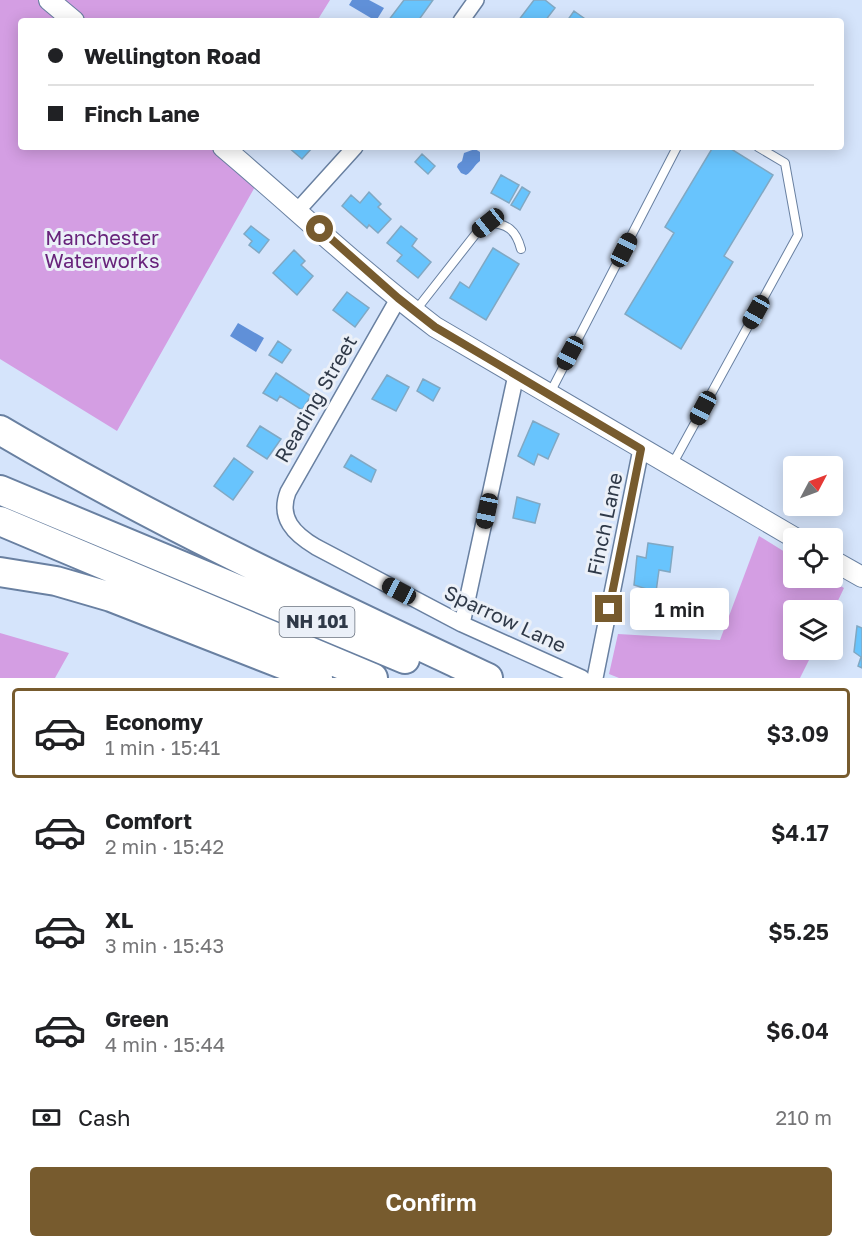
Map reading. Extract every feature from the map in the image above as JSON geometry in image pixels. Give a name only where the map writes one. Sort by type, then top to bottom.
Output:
[{"type":"highway","points":[[0,430],[121,499],[328,602],[488,678]]},
{"type":"highway","name":"NH 101","points":[[0,490],[451,678]]},
{"type":"highway","name":"NH 101","points":[[0,521],[373,678]]},
{"type":"highway","points":[[0,572],[56,581],[111,597],[318,678]]},
{"type":"street","points":[[49,0],[70,18]]},
{"type":"street","points":[[463,18],[476,0]]},
{"type":"street","points":[[227,150],[398,298],[435,327],[783,531]]},
{"type":"street","points":[[298,210],[352,150]]},
{"type":"street","name":"Reading Street","points":[[289,524],[284,508],[288,492],[398,298]]},
{"type":"street","points":[[462,624],[516,375]]},
{"type":"street","name":"Finch Lane","points":[[595,678],[641,449]]},
{"type":"street","name":"Sparrow Lane","points":[[289,524],[294,532],[316,547],[462,624],[582,678]]},
{"type":"street","points":[[843,566],[862,577]]},
{"type":"lane","points":[[549,395],[675,150]]},
{"type":"lane","points":[[671,466],[798,235],[786,163],[763,150]]},
{"type":"lane","points":[[415,311],[478,231],[488,223],[498,223],[513,230],[518,236],[520,249]]},
{"type":"green space","name":"Manchester Waterworks","points":[[0,0],[330,0],[319,18],[18,18],[18,150],[238,150],[230,164],[256,185],[117,431],[0,359]]},
{"type":"green space","points":[[759,536],[783,551],[783,588],[844,588],[838,600],[783,600],[783,660],[809,660],[800,678],[619,678],[609,674],[618,634],[720,640]]},
{"type":"green space","points":[[0,633],[69,653],[55,678],[0,678]]},
{"type":"water","points":[[352,0],[369,0],[384,8],[378,18],[371,18],[349,5]]},
{"type":"water","points":[[472,150],[480,152],[480,161],[466,175],[461,173],[457,167],[464,153]]},
{"type":"water","points":[[238,323],[264,338],[256,352],[230,336]]},
{"type":"building","points":[[404,0],[433,0],[420,18],[390,18]]},
{"type":"building","points":[[534,0],[545,0],[555,8],[547,18],[520,18]]},
{"type":"building","points":[[574,11],[584,18],[569,18]]},
{"type":"building","points":[[292,150],[310,150],[302,159]]},
{"type":"building","points":[[711,150],[733,150],[773,175],[724,256],[733,262],[681,349],[625,314],[674,233],[665,227]]},
{"type":"building","points":[[422,154],[435,166],[428,174],[415,162]]},
{"type":"building","points":[[501,175],[519,185],[509,203],[491,193]]},
{"type":"building","points":[[522,187],[530,192],[520,210],[511,205]]},
{"type":"building","points":[[369,192],[381,204],[378,207],[391,219],[378,233],[369,225],[367,228],[342,206],[351,195],[360,203]]},
{"type":"building","points":[[251,226],[269,240],[259,253],[249,245],[252,241],[244,234]]},
{"type":"building","points":[[401,226],[417,239],[412,246],[431,262],[418,278],[397,261],[402,255],[387,243]]},
{"type":"building","points":[[493,248],[519,264],[486,320],[450,298],[460,282],[469,288]]},
{"type":"building","points":[[294,250],[305,261],[301,265],[313,276],[297,295],[273,273]]},
{"type":"building","points":[[347,292],[369,308],[355,327],[333,310]]},
{"type":"building","points":[[278,341],[291,350],[282,363],[269,355]]},
{"type":"building","points":[[276,373],[311,396],[302,410],[280,396],[277,401],[263,393]]},
{"type":"building","points":[[387,375],[409,387],[396,411],[372,399]]},
{"type":"building","points":[[423,379],[440,388],[433,401],[417,391]]},
{"type":"building","points":[[533,421],[559,434],[548,459],[538,454],[534,465],[518,456]]},
{"type":"building","points":[[260,426],[281,439],[267,459],[247,446]]},
{"type":"building","points":[[351,455],[376,470],[371,482],[344,467]]},
{"type":"building","points":[[234,458],[253,472],[233,500],[214,486]]},
{"type":"building","points":[[517,497],[540,504],[535,523],[513,518]]},
{"type":"building","points":[[648,543],[673,547],[670,572],[659,570],[656,592],[634,585],[637,556],[646,558]]},
{"type":"building","points":[[857,626],[862,628],[862,668],[858,666],[861,657],[854,652]]},
{"type":"route","points":[[320,229],[398,298],[435,327],[641,449],[609,609]]}]
